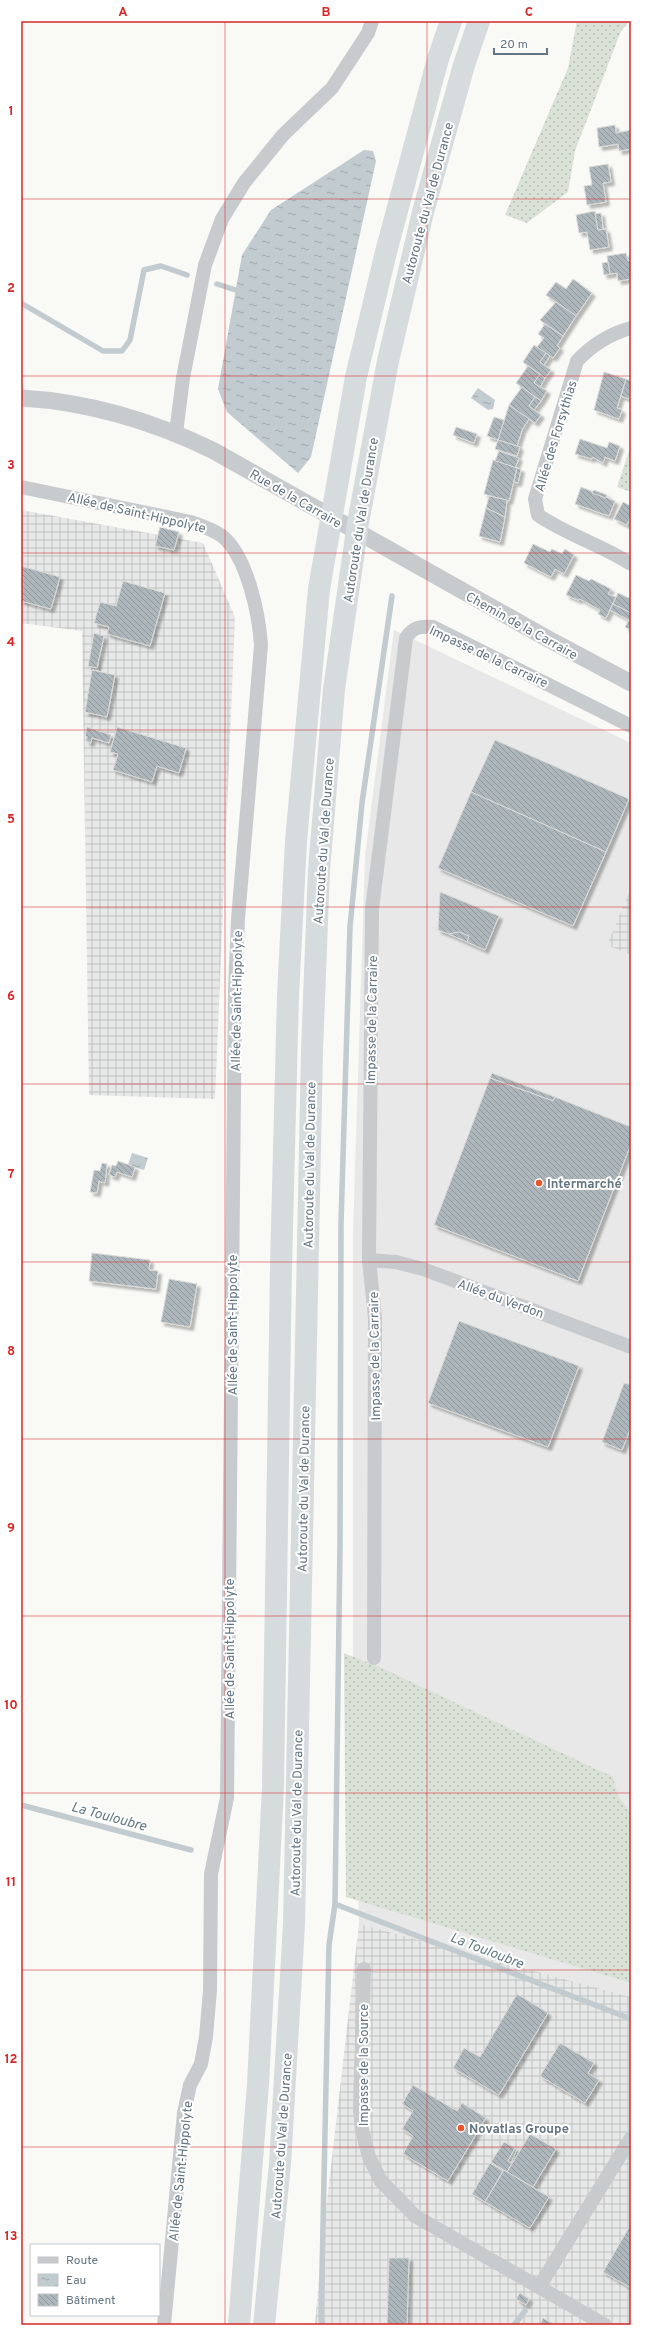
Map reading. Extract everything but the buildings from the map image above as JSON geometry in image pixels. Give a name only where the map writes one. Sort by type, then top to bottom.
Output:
[{"type":"highway","name":"Autoroute du Val de Durance","points":[[239,2325],[258,2084],[273,1787],[288,995],[297,825],[319,589],[356,377],[387,248],[438,59],[450,21]]},
{"type":"highway","name":"Autoroute du Val de Durance","points":[[264,2325],[280,2164],[294,1924],[312,1050],[319,870],[334,689],[358,523],[388,361],[423,212],[464,65],[480,21]]},
{"type":"street","points":[[176,433],[183,378],[205,265],[222,219],[244,183],[283,135],[332,88],[368,33],[372,21]]},
{"type":"street","name":"Allée des Forsythias","points":[[630,328],[611,334],[590,347],[577,361],[535,499],[538,515],[550,523],[618,556],[631,564]]},
{"type":"street","name":"Rue de la Carraire","points":[[21,398],[97,408],[131,417],[176,433],[214,451],[275,488],[414,565]]},
{"type":"street","name":"Allée de Saint-Hippolyte","points":[[21,487],[168,517],[212,530],[223,537],[236,555],[253,593],[260,621],[261,645],[238,919],[235,991],[227,1798],[211,1874],[210,1990],[206,2037],[201,2064],[190,2085],[184,2113],[164,2325]]},
{"type":"street","name":"Chemin de la Carraire","points":[[414,565],[631,683]]},
{"type":"street","name":"Impasse de la Carraire","points":[[374,1658],[375,1300],[369,1260],[372,909],[406,638],[411,630],[421,626],[433,626],[631,726]]},
{"type":"street","points":[[550,640],[631,691]]},
{"type":"street","name":"Allée du Verdon","points":[[369,1260],[396,1262],[423,1269],[631,1346]]},
{"type":"street","name":"Impasse de la Source","points":[[364,1969],[360,2109],[362,2130],[369,2157],[381,2181],[415,2216],[605,2325]]},
{"type":"street","points":[[539,2287],[631,2138]]},
{"type":"shaded area","points":[[577,21],[630,21],[621,31],[575,151],[568,192],[527,223],[505,215],[568,68]]},
{"type":"shaded area","points":[[631,445],[631,492],[617,487]]},
{"type":"shaded area","points":[[21,510],[203,543],[235,617],[215,1099],[89,1095],[82,631],[21,623]]},
{"type":"shaded area","points":[[394,630],[631,743],[631,888],[608,945],[631,955],[631,1997],[359,1925],[353,1684],[353,1234],[365,856]]},
{"type":"shaded area","points":[[631,888],[631,955],[607,945]]},
{"type":"shaded area","points":[[344,1653],[386,1670],[613,1777],[618,1796],[631,1813],[631,1983],[346,1897]]},
{"type":"shaded area","points":[[359,1924],[631,1997],[631,2325],[315,2325],[322,2244]]},
{"type":"water","points":[[364,150],[373,151],[376,161],[311,457],[298,473],[227,412],[218,389],[242,255],[271,210]]},
{"type":"water","points":[[478,388],[495,400],[493,409],[488,410],[471,398]]},
{"type":"water","points":[[132,1153],[148,1158],[144,1170],[128,1165]]},
{"type":"waterway","points":[[21,303],[103,351],[122,351],[130,340],[144,270],[161,266],[187,275]]},
{"type":"waterway","points":[[217,284],[242,292]]},
{"type":"waterway","points":[[323,2325],[321,2320],[329,1945],[335,1904],[340,1546],[341,1223],[350,927],[362,803],[392,596]]},
{"type":"waterway","name":"La Touloubre","points":[[21,1805],[191,1850]]},
{"type":"waterway","name":"La Touloubre","points":[[335,1904],[631,2019]]},
{"type":"waterway","points":[[514,2325],[525,2311]]},
{"type":"place","name":"Intermarché","points":[[539,1183]]},
{"type":"place","name":"Novatlas Groupe","points":[[461,2128]]}]
